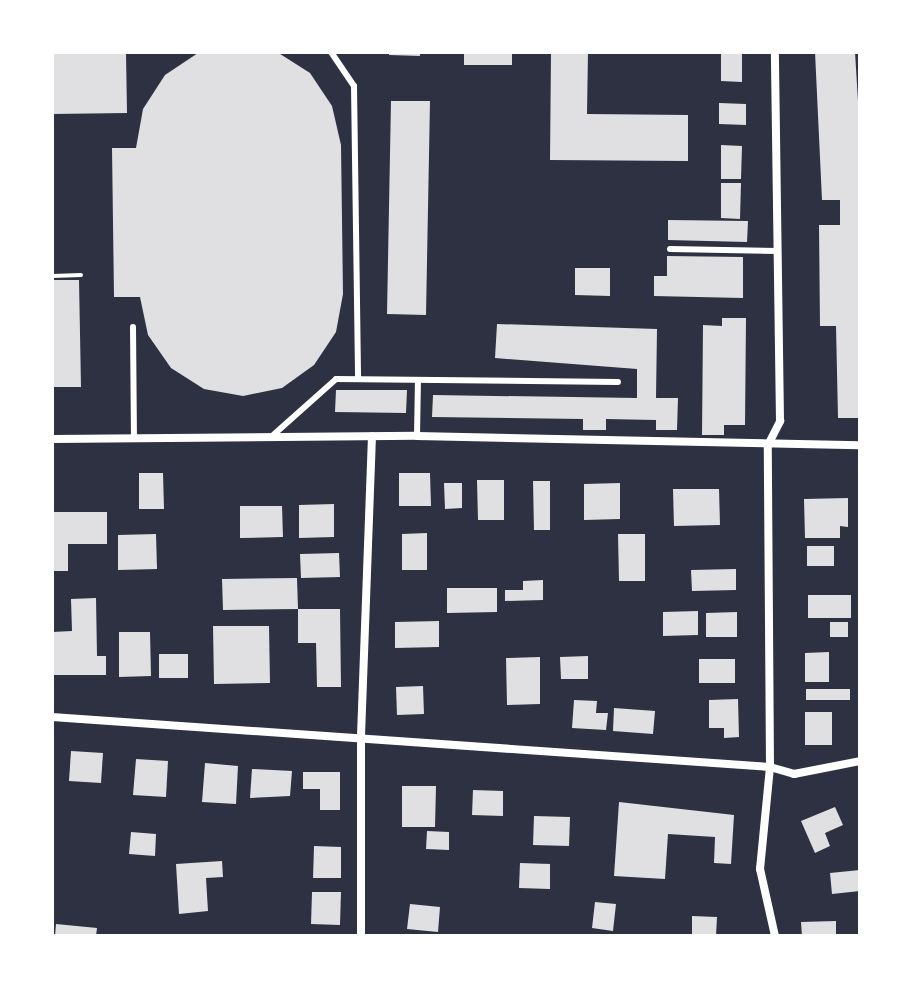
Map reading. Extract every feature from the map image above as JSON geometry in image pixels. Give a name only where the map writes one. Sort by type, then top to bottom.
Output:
[{"type":"street","points":[[775,52],[780,421],[768,445],[770,767],[760,869],[775,936]]},
{"type":"street","points":[[361,936],[361,736],[372,436]]},
{"type":"street","points":[[52,439],[417,436],[860,445]]},
{"type":"street","points":[[52,717],[361,736],[770,767],[794,774],[860,761]]},
{"type":"lane","points":[[331,52],[354,86],[358,379]]},
{"type":"lane","points":[[670,249],[778,251]]},
{"type":"lane","points":[[133,327],[134,438]]},
{"type":"lane","points":[[270,438],[336,379],[618,382]]},
{"type":"lane","points":[[417,436],[418,380]]},
{"type":"path","points":[[52,276],[81,275]]},
{"type":"building","points":[[52,52],[126,52],[127,113],[52,114]]},
{"type":"building","points":[[277,52],[310,73],[332,106],[341,145],[343,294],[336,332],[314,365],[282,388],[243,396],[204,389],[171,368],[148,335],[140,297],[114,297],[112,148],[136,148],[143,109],[165,75],[198,53]]},
{"type":"building","points":[[389,52],[420,52],[420,56],[389,55]]},
{"type":"building","points":[[464,52],[512,52],[512,65],[464,65]]},
{"type":"building","points":[[551,52],[588,52],[587,114],[688,115],[688,161],[550,160]]},
{"type":"building","points":[[721,52],[742,52],[742,82],[721,81]]},
{"type":"building","points":[[815,52],[855,52],[860,134],[860,418],[838,418],[836,326],[820,326],[819,225],[840,225],[840,200],[822,200]]},
{"type":"building","points":[[391,101],[430,101],[426,315],[387,314]]},
{"type":"building","points":[[719,103],[746,104],[746,125],[719,124]]},
{"type":"building","points":[[721,145],[742,146],[741,179],[721,179]]},
{"type":"building","points":[[721,183],[741,183],[740,219],[721,218]]},
{"type":"building","points":[[668,220],[748,221],[747,242],[668,240]]},
{"type":"building","points":[[667,256],[743,257],[743,298],[654,296],[654,276],[667,276]]},
{"type":"building","points":[[575,268],[610,268],[610,296],[575,295]]},
{"type":"building","points":[[52,280],[79,280],[81,387],[52,387]]},
{"type":"building","points":[[722,318],[746,318],[745,425],[724,425],[724,435],[702,435],[703,325],[722,326]]},
{"type":"building","points":[[497,324],[657,329],[656,398],[678,398],[677,430],[656,430],[656,420],[606,419],[606,430],[583,430],[583,419],[432,417],[433,395],[637,398],[637,369],[495,358]]},
{"type":"building","points":[[336,390],[407,390],[406,413],[335,412]]},
{"type":"building","points":[[139,473],[163,473],[164,509],[139,509]]},
{"type":"building","points":[[399,473],[430,473],[431,506],[399,506]]},
{"type":"building","points":[[477,480],[504,480],[504,520],[478,520]]},
{"type":"building","points":[[533,481],[550,481],[550,530],[534,530]]},
{"type":"building","points":[[444,483],[462,483],[462,508],[445,509]]},
{"type":"building","points":[[620,483],[620,519],[584,520],[584,484]]},
{"type":"building","points":[[673,489],[719,489],[720,525],[674,526]]},
{"type":"building","points":[[848,498],[848,527],[840,526],[840,538],[805,538],[804,499]]},
{"type":"building","points":[[334,504],[334,537],[299,538],[299,505]]},
{"type":"building","points":[[240,506],[282,506],[283,537],[240,538]]},
{"type":"building","points":[[52,512],[107,512],[107,544],[68,544],[68,571],[52,571]]},
{"type":"building","points":[[427,533],[427,570],[402,570],[402,534]]},
{"type":"building","points":[[156,534],[157,569],[118,570],[118,535]]},
{"type":"building","points":[[618,534],[645,534],[645,581],[619,581]]},
{"type":"building","points":[[807,546],[834,546],[834,566],[807,566]]},
{"type":"building","points":[[339,553],[340,577],[301,578],[300,554]]},
{"type":"building","points":[[736,569],[736,590],[692,591],[691,570]]},
{"type":"building","points":[[297,578],[298,609],[223,610],[222,579]]},
{"type":"building","points":[[543,580],[543,600],[505,601],[505,590],[523,590],[523,581]]},
{"type":"building","points":[[447,588],[497,588],[497,612],[447,613]]},
{"type":"building","points":[[808,595],[851,595],[851,618],[808,618]]},
{"type":"building","points":[[96,598],[97,656],[106,656],[106,675],[52,675],[52,632],[72,631],[71,599]]},
{"type":"building","points":[[298,609],[340,609],[341,687],[317,687],[316,643],[298,643]]},
{"type":"building","points":[[698,611],[698,635],[663,636],[663,612]]},
{"type":"building","points":[[737,612],[737,637],[706,637],[706,613]]},
{"type":"building","points":[[439,621],[439,647],[395,648],[395,622]]},
{"type":"building","points":[[830,622],[848,622],[848,637],[830,637]]},
{"type":"building","points":[[213,626],[269,626],[270,683],[214,684]]},
{"type":"building","points":[[119,632],[150,632],[151,676],[119,677]]},
{"type":"building","points":[[829,652],[829,682],[805,682],[805,653]]},
{"type":"building","points":[[159,654],[188,654],[188,678],[159,678]]},
{"type":"building","points":[[588,656],[588,679],[561,679],[560,657]]},
{"type":"building","points":[[540,657],[540,704],[507,705],[506,658]]},
{"type":"building","points":[[699,659],[735,659],[735,683],[699,683]]},
{"type":"building","points":[[423,686],[424,714],[397,715],[396,687]]},
{"type":"building","points":[[806,689],[850,689],[850,700],[806,700]]},
{"type":"building","points":[[738,699],[739,737],[724,738],[724,728],[709,728],[709,700]]},
{"type":"building","points":[[574,700],[597,701],[596,713],[608,713],[606,730],[572,728]]},
{"type":"building","points":[[614,708],[655,711],[653,734],[613,731]]},
{"type":"building","points":[[805,712],[832,712],[832,745],[805,745]]},
{"type":"building","points":[[71,751],[103,753],[101,783],[69,781]]},
{"type":"building","points":[[136,759],[168,761],[166,797],[133,795]]},
{"type":"building","points":[[205,763],[238,766],[236,804],[202,802]]},
{"type":"building","points":[[252,769],[292,771],[290,796],[250,798]]},
{"type":"building","points":[[303,772],[340,772],[340,810],[320,810],[320,789],[303,789]]},
{"type":"building","points":[[402,786],[436,786],[435,827],[402,827]]},
{"type":"building","points":[[473,790],[503,791],[503,816],[472,815]]},
{"type":"building","points":[[619,802],[734,815],[731,864],[714,863],[715,837],[668,834],[665,879],[614,876]]},
{"type":"building","points":[[835,807],[843,825],[825,833],[830,846],[815,853],[801,821]]},
{"type":"building","points":[[534,816],[570,817],[569,846],[533,845]]},
{"type":"building","points":[[427,831],[449,832],[449,850],[426,849]]},
{"type":"building","points":[[131,832],[156,834],[155,856],[129,854]]},
{"type":"building","points":[[314,846],[341,847],[341,878],[313,878]]},
{"type":"building","points":[[222,861],[223,877],[206,878],[208,911],[179,914],[176,864]]},
{"type":"building","points":[[520,863],[550,864],[550,889],[519,888]]},
{"type":"building","points":[[860,870],[860,891],[832,894],[830,873]]},
{"type":"building","points":[[312,892],[341,892],[340,925],[311,924]]},
{"type":"building","points":[[595,902],[616,904],[613,931],[592,928]]},
{"type":"building","points":[[410,904],[440,907],[438,932],[407,929]]},
{"type":"building","points":[[692,916],[717,917],[716,936],[692,936]]},
{"type":"building","points":[[836,921],[836,936],[802,936],[801,922]]},
{"type":"building","points":[[56,924],[97,928],[96,936],[55,936]]}]
